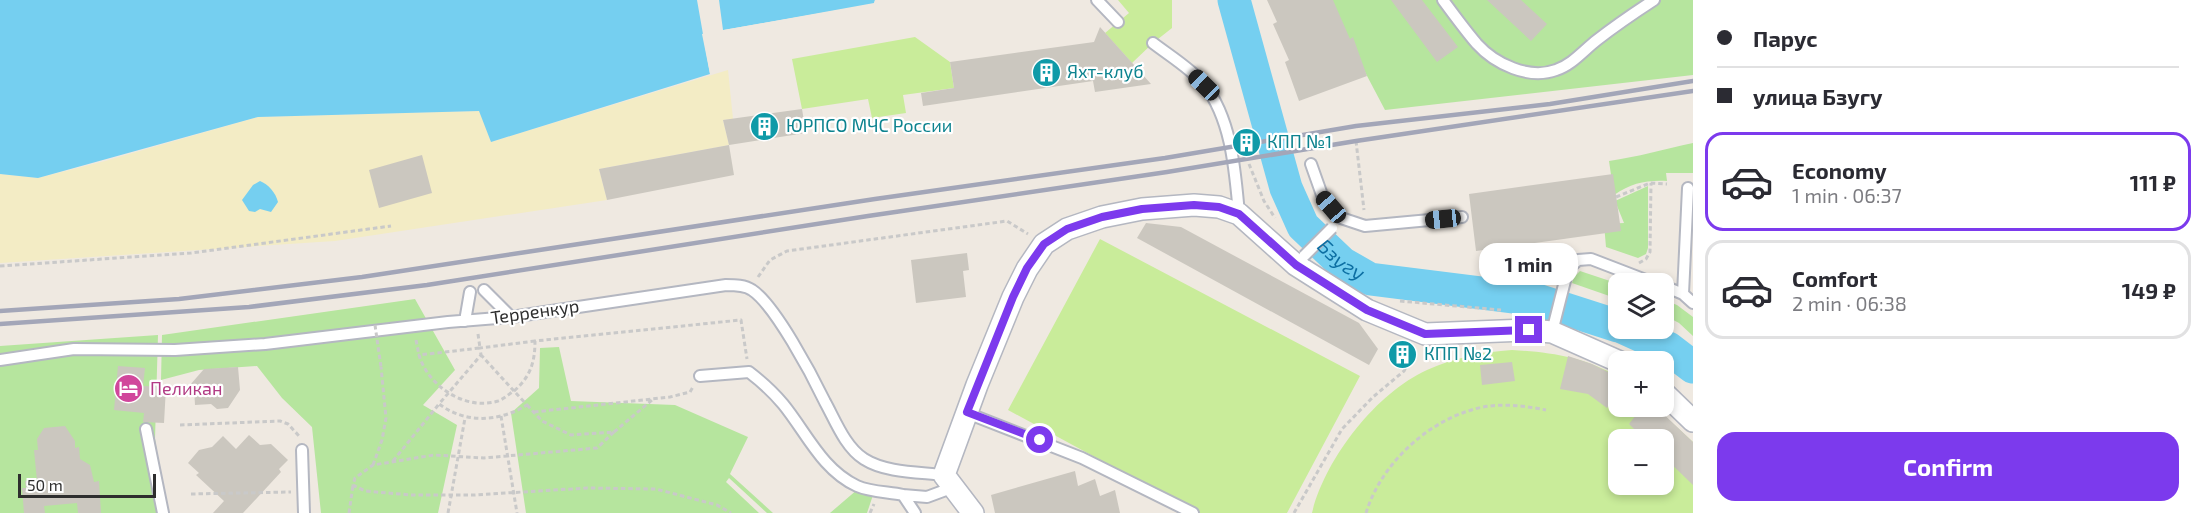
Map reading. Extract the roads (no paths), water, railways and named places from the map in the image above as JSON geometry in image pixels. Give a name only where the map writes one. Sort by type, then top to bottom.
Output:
[{"type":"street","points":[[973,513],[949,481],[967,412],[1013,297],[1027,268],[1044,244],[1067,229],[1102,217],[1142,209],[1194,205],[1219,207],[1239,214],[1367,310],[1425,334],[1529,330],[1552,332],[1608,357]]},
{"type":"street","points":[[1674,403],[1693,421]]},
{"type":"lane","points":[[1097,0],[1118,22]]},
{"type":"lane","points":[[1443,0],[1477,45],[1490,56],[1513,68],[1535,74],[1550,72],[1568,64],[1622,21],[1654,0]]},
{"type":"lane","points":[[1153,43],[1181,63],[1204,85],[1217,108],[1226,130],[1234,166],[1239,214]]},
{"type":"lane","points":[[1311,164],[1322,195],[1341,218],[1365,226],[1462,217]]},
{"type":"lane","points":[[1683,294],[1688,188]]},
{"type":"lane","points":[[1300,261],[1341,218]]},
{"type":"lane","points":[[1552,332],[1568,269],[1578,260],[1591,259],[1627,273]]},
{"type":"lane","name":"Терренкур","points":[[0,360],[74,349],[175,350],[265,344],[510,317],[726,285],[751,289],[770,308],[808,370],[835,422],[861,457],[877,465],[949,481]]},
{"type":"lane","points":[[484,290],[510,317]]},
{"type":"lane","points":[[1674,290],[1683,294],[1693,303]]},
{"type":"lane","points":[[465,321],[470,292]]},
{"type":"lane","points":[[700,376],[749,372],[763,382],[784,405],[810,444],[839,474],[858,487],[927,497],[949,481]]},
{"type":"lane","points":[[967,412],[1082,458],[1193,513]]},
{"type":"lane","points":[[146,429],[163,513]]},
{"type":"lane","points":[[302,450],[304,513]]},
{"type":"lane","points":[[903,495],[915,513]]},
{"type":"water","points":[[0,0],[875,0],[874,3],[702,34],[710,74],[491,142],[479,111],[258,117],[38,178],[0,174]]},
{"type":"water","points":[[260,181],[271,189],[277,199],[278,202],[271,212],[260,209],[255,212],[249,211],[242,200],[253,185]]},
{"type":"waterway","name":"Бзугу","points":[[1234,0],[1286,188],[1303,226],[1342,263],[1370,279],[1537,300],[1608,323]]},
{"type":"waterway","name":"Бзугу","points":[[1648,339],[1668,348],[1693,367]]},
{"type":"railway","points":[[0,311],[179,299],[362,277],[875,199],[1165,158],[1356,126],[1550,104],[1693,81]]},
{"type":"railway","points":[[0,324],[249,307],[427,285],[1693,91]]},
{"type":"place","name":"Яхт-клуб","points":[[1046,72]]},
{"type":"place","name":"ЮРПСО МЧС России","points":[[765,126]]},
{"type":"place","name":"КПП №1","points":[[1246,142]]},
{"type":"place","name":"КПП №2","points":[[1403,354]]},
{"type":"place","name":"Пеликан","points":[[129,389]]}]
